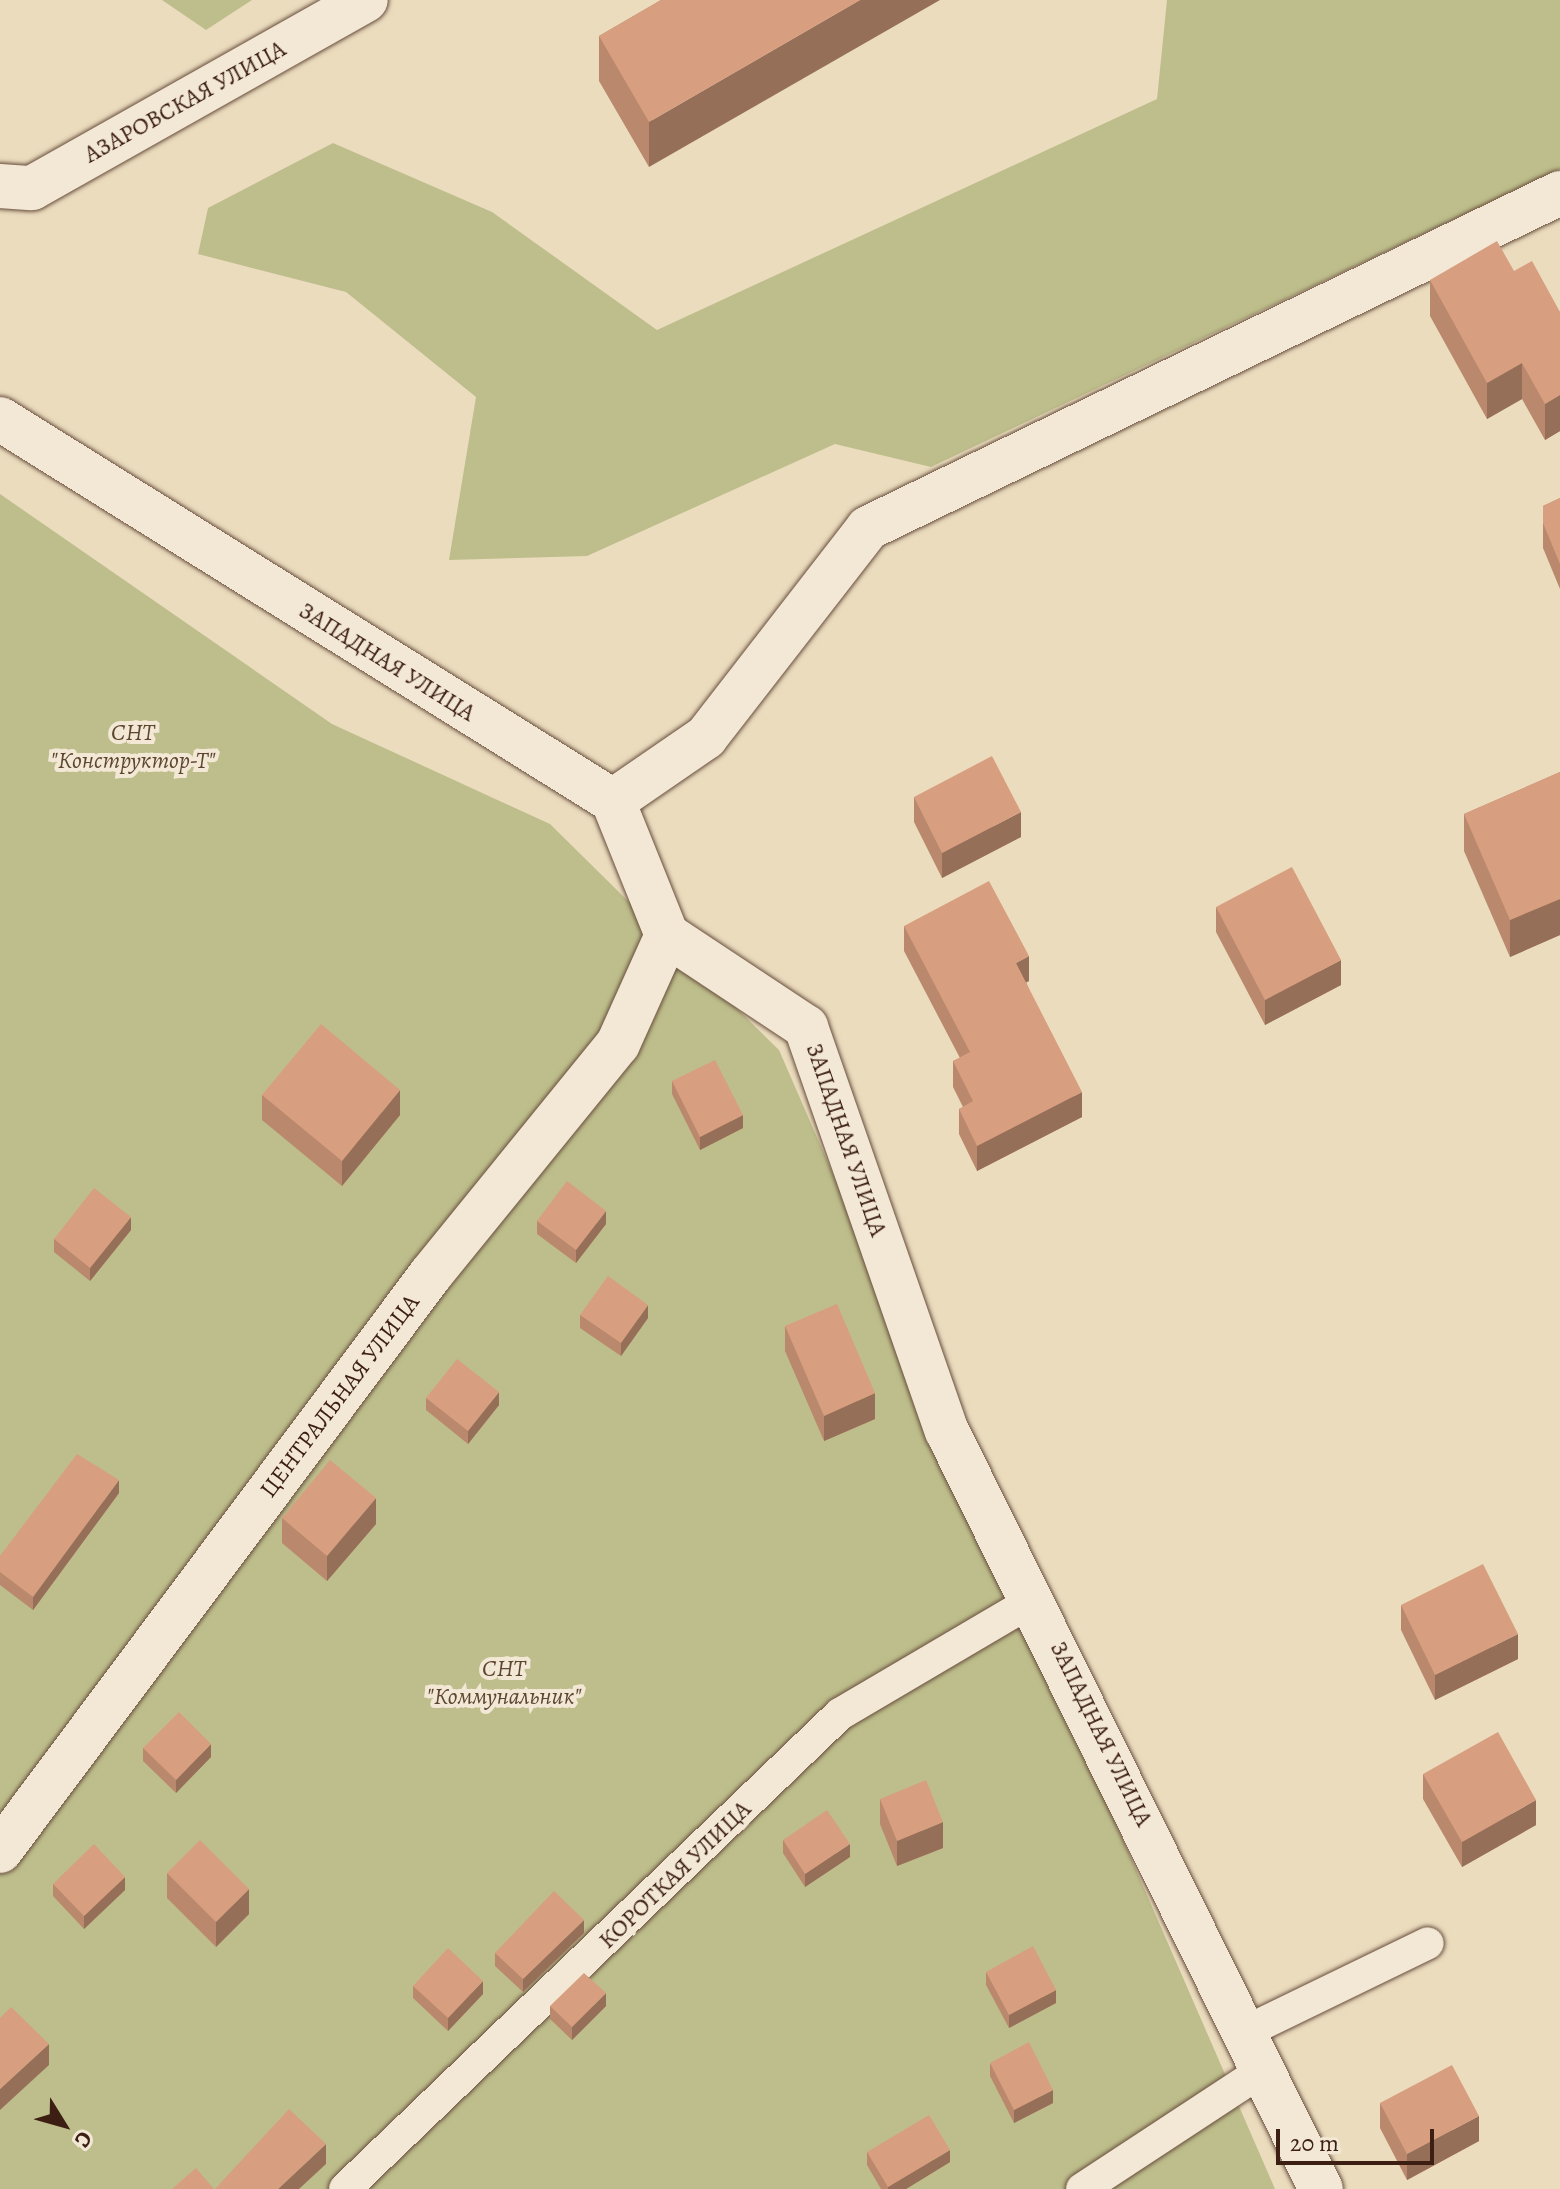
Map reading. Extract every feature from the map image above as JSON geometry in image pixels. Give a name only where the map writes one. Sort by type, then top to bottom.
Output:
[{"type":"street","name":"АЗАРОВСКАЯ УЛИЦА","points":[[0,186],[32,188],[366,0]]},
{"type":"street","points":[[667,935],[613,801],[706,737],[868,528],[1560,193]]},
{"type":"street","name":"ЗАПАДНАЯ УЛИЦА","points":[[0,419],[613,801]]},
{"type":"street","name":"ЗАПАДНАЯ УЛИЦА","points":[[667,935],[806,1027],[947,1431],[1035,1599],[1321,2189]]},
{"type":"street","name":"ЦЕНТРАЛЬНАЯ УЛИЦА","points":[[0,1851],[431,1274],[618,1044],[667,935]]},
{"type":"lane","name":"КОРОТКАЯ УЛИЦА","points":[[345,2189],[840,1714],[1035,1599]]},
{"type":"lane","points":[[1082,2189],[1252,2052],[1428,1943]]},
{"type":"green space","points":[[162,0],[252,0],[206,30]]},
{"type":"green space","points":[[1167,0],[1560,0],[1560,169],[931,467],[835,444],[587,556],[449,560],[476,397],[346,292],[198,254],[208,208],[333,143],[492,212],[657,330],[1157,99]]},
{"type":"green space","name":"СНТ \"Коммунальник\"","points":[[0,494],[332,724],[550,824],[779,1050],[1275,2189],[0,2189]]},
{"type":"building","points":[[661,0],[860,0],[649,122],[599,36]]},
{"type":"building","points":[[1497,241],[1514,271],[1532,261],[1560,312],[1560,395],[1545,404],[1522,363],[1487,383],[1430,280]]},
{"type":"building","points":[[1560,498],[1560,564],[1543,523],[1543,506]]},
{"type":"building","points":[[992,756],[1021,812],[942,853],[914,797]]},
{"type":"building","points":[[1560,772],[1560,899],[1510,920],[1464,814]]},
{"type":"building","points":[[1292,867],[1341,960],[1265,1000],[1216,907]]},
{"type":"building","points":[[989,881],[1029,956],[1016,963],[1082,1092],[977,1146],[959,1109],[973,1101],[953,1061],[970,1052],[904,926]]},
{"type":"building","points":[[321,1024],[400,1090],[342,1161],[262,1095]]},
{"type":"building","points":[[715,1060],[743,1115],[700,1137],[672,1081]]},
{"type":"building","points":[[567,1181],[606,1211],[576,1250],[537,1221]]},
{"type":"building","points":[[94,1188],[131,1217],[90,1268],[54,1239]]},
{"type":"building","points":[[608,1276],[648,1305],[621,1343],[580,1315]]},
{"type":"building","points":[[837,1304],[875,1393],[824,1416],[785,1326]]},
{"type":"building","points":[[457,1359],[499,1392],[468,1431],[426,1398]]},
{"type":"building","points":[[77,1454],[119,1480],[33,1597],[0,1572],[0,1556]]},
{"type":"building","points":[[330,1460],[376,1498],[327,1556],[282,1518]]},
{"type":"building","points":[[1483,1564],[1518,1634],[1435,1675],[1401,1605]]},
{"type":"building","points":[[179,1712],[211,1744],[176,1780],[143,1748]]},
{"type":"building","points":[[1498,1732],[1536,1800],[1462,1842],[1423,1774]]},
{"type":"building","points":[[926,1780],[943,1822],[897,1841],[880,1799]]},
{"type":"building","points":[[827,1810],[850,1844],[805,1874],[783,1840]]},
{"type":"building","points":[[200,1840],[249,1889],[216,1922],[167,1873]]},
{"type":"building","points":[[94,1844],[125,1877],[84,1916],[53,1884]]},
{"type":"building","points":[[554,1891],[584,1920],[523,1979],[495,1953]]},
{"type":"building","points":[[1033,1946],[1056,1990],[1009,2015],[986,1972]]},
{"type":"building","points":[[448,1948],[483,1981],[448,2018],[413,1986]]},
{"type":"building","points":[[584,1973],[606,1993],[572,2027],[550,2006]]},
{"type":"building","points":[[11,2007],[49,2044],[0,2089],[0,2018]]},
{"type":"building","points":[[1029,2042],[1053,2090],[1014,2110],[990,2063]]},
{"type":"building","points":[[1452,2065],[1479,2116],[1407,2154],[1380,2103]]},
{"type":"building","points":[[289,2109],[326,2144],[278,2189],[215,2189]]},
{"type":"building","points":[[929,2115],[950,2150],[888,2187],[867,2152]]},
{"type":"building","points":[[196,2168],[214,2189],[172,2189]]},
{"type":"park label","name":"СНТ \"Конструктор-Т\"","points":[[133,747]]}]
